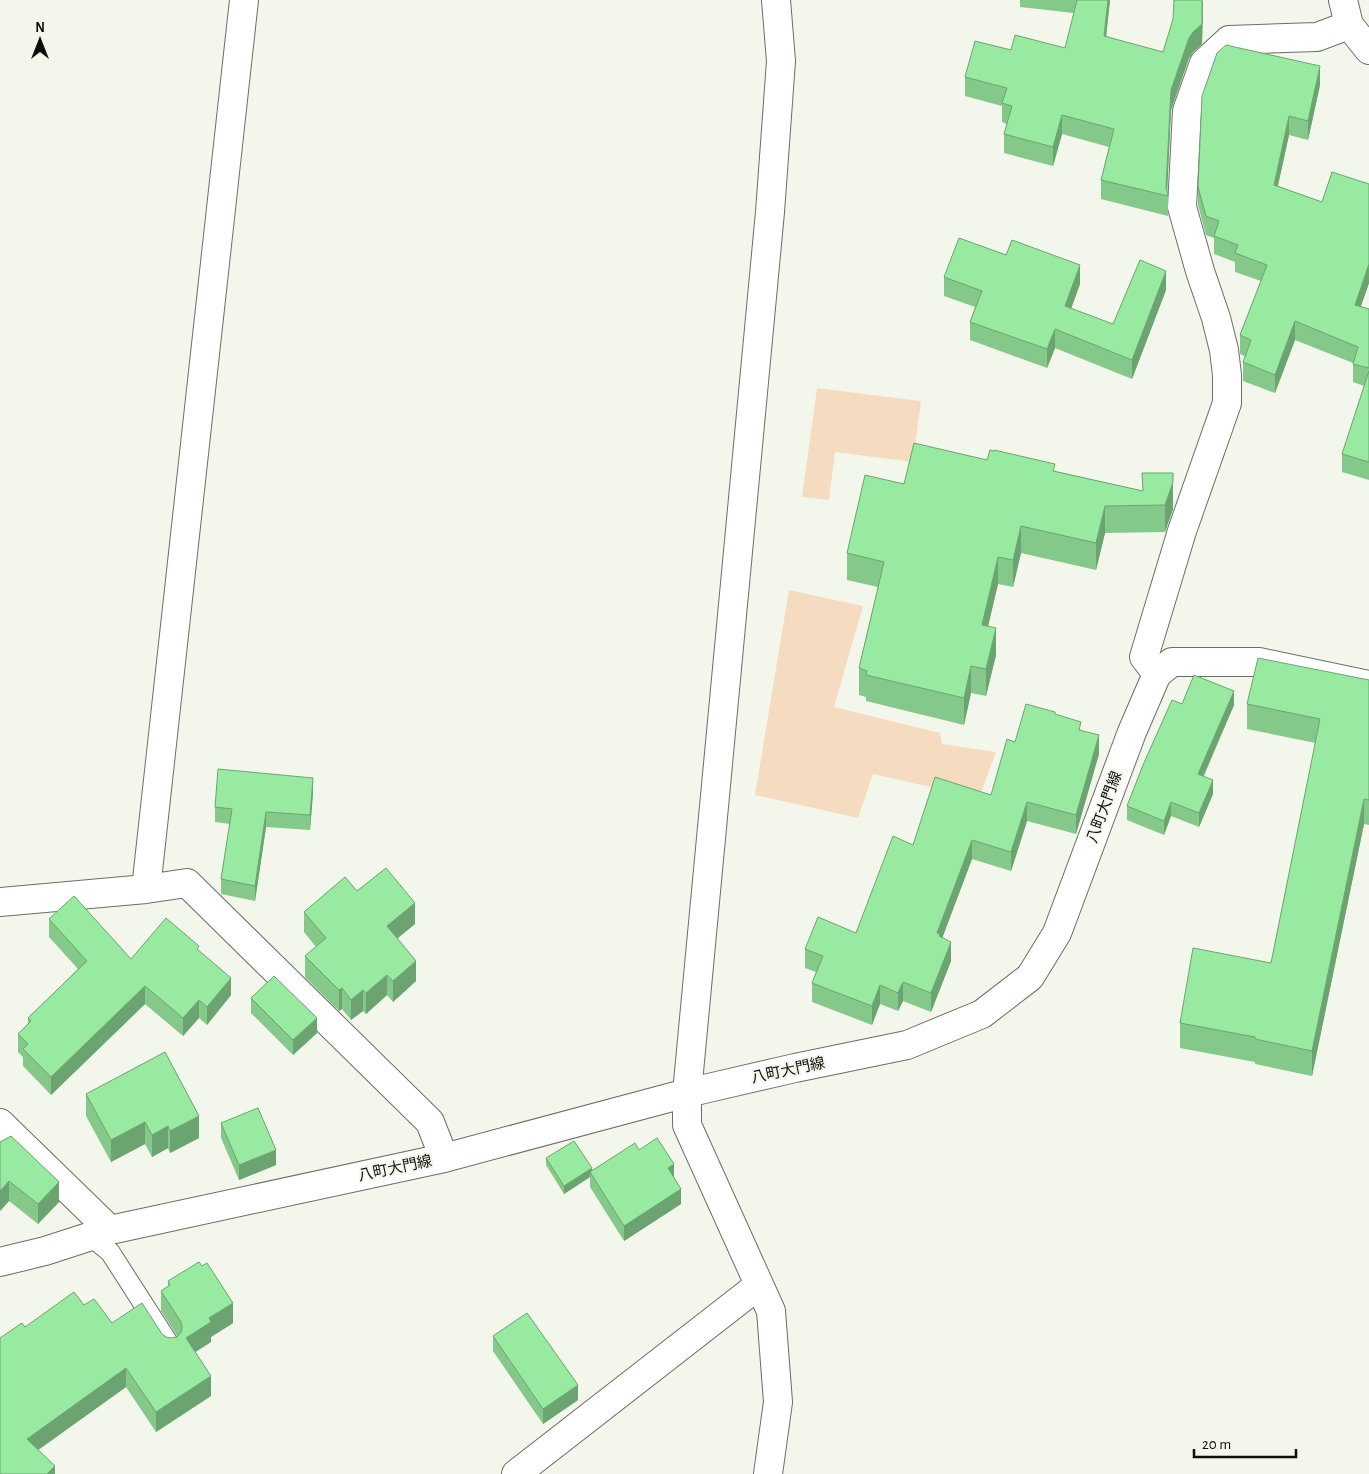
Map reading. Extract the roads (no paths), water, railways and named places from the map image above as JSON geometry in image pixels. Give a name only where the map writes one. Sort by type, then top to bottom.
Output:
[{"type":"street","points":[[146,889],[244,0]]},
{"type":"street","points":[[768,1474],[778,1402],[771,1310],[687,1125],[687,1093],[770,212],[781,61],[776,0]]},
{"type":"street","points":[[1369,50],[1346,12],[1317,37],[1229,40],[1204,63],[1187,111],[1182,206],[1222,342],[1227,374],[1227,403],[1182,531],[1144,657],[1157,674],[1172,662],[1259,662],[1369,685]]},
{"type":"street","name":"八町大門線","points":[[0,1262],[45,1251],[100,1233],[444,1158],[687,1093],[795,1068],[908,1045],[982,1014],[1030,977],[1057,933],[1132,732],[1157,674]]},
{"type":"street","points":[[0,902],[146,889],[187,882],[430,1122],[444,1158]]},
{"type":"street","points":[[0,1123],[100,1233]]},
{"type":"street","points":[[516,1474],[760,1285]]},
{"type":"lane","points":[[100,1233],[110,1252],[171,1347]]}]
